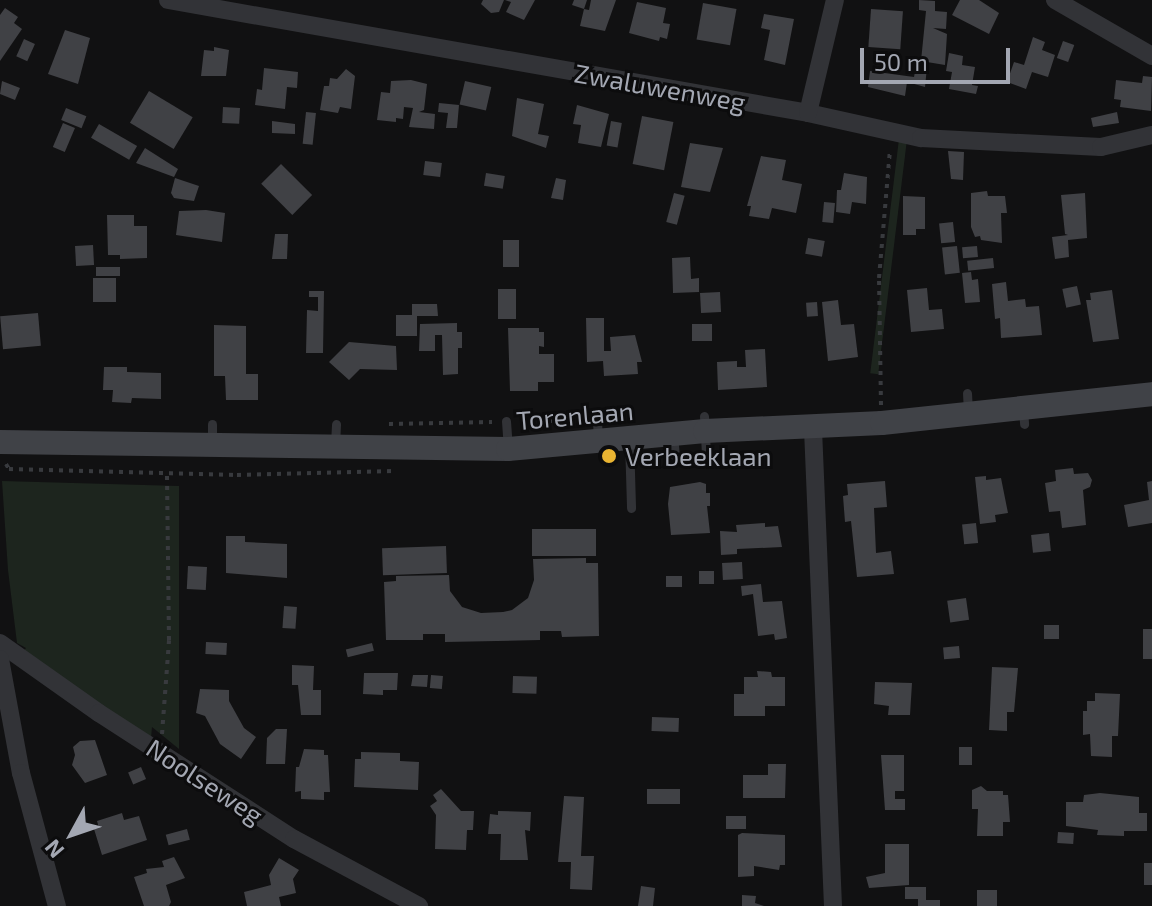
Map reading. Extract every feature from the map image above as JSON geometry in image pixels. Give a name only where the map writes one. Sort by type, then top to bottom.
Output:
[{"type":"main road","name":"Torenlaan","points":[[0,442],[212,435],[336,436],[508,449],[597,431],[629,438],[822,425],[877,410],[1024,416],[1087,396],[1115,402],[1152,394]]},
{"type":"street","name":"Zwaluwenweg","points":[[168,0],[808,113],[934,139],[1101,147],[1152,135]]},
{"type":"street","points":[[808,113],[835,0]]},
{"type":"street","points":[[1055,0],[1152,56]]},
{"type":"street","points":[[822,425],[833,906]]},
{"type":"street","name":"Noolseweg","points":[[0,643],[99,713],[294,839],[419,906]]},
{"type":"street","points":[[0,659],[21,773],[57,906]]},
{"type":"lane","points":[[506,421],[508,449]]},
{"type":"lane","points":[[629,438],[631,508]]},
{"type":"path","points":[[892,132],[879,278],[877,410],[895,401]]},
{"type":"path","name":"Torenlaan","points":[[384,424],[506,421],[597,431]]},
{"type":"path","points":[[161,751],[169,640],[167,472]]},
{"type":"shaded area","points":[[899,139],[907,140],[878,374],[870,373]]},
{"type":"shaded area","points":[[2,481],[179,486],[179,749],[152,727],[151,738],[22,653],[26,648],[17,643]]},
{"type":"building","points":[[483,0],[504,0],[499,12],[491,13],[481,4]]},
{"type":"building","points":[[505,0],[535,0],[524,20],[506,12],[511,2]]},
{"type":"building","points":[[574,0],[587,0],[584,9],[572,5]]},
{"type":"building","points":[[591,0],[616,0],[605,31],[580,26],[584,9],[589,10]]},
{"type":"building","points":[[919,0],[935,1],[935,11],[947,12],[946,29],[933,28],[947,34],[945,65],[921,61],[926,11],[919,10]]},
{"type":"building","points":[[960,0],[979,0],[999,13],[989,34],[952,15]]},
{"type":"building","points":[[637,2],[666,8],[663,23],[670,24],[667,39],[660,37],[659,41],[629,33]]},
{"type":"building","points":[[703,3],[736,9],[730,45],[697,39]]},
{"type":"building","points":[[5,8],[18,17],[14,23],[22,29],[0,61],[0,15]]},
{"type":"building","points":[[871,9],[903,11],[900,49],[868,47]]},
{"type":"building","points":[[764,14],[794,19],[785,65],[764,60],[770,30],[761,28]]},
{"type":"building","points":[[65,30],[90,38],[78,84],[48,74]]},
{"type":"building","points":[[1033,37],[1045,42],[1042,50],[1055,55],[1048,77],[1032,72],[1026,89],[1007,82],[1014,62],[1024,65]]},
{"type":"building","points":[[24,39],[35,44],[27,61],[16,56]]},
{"type":"building","points":[[1063,41],[1074,45],[1068,62],[1057,58]]},
{"type":"building","points":[[214,47],[229,50],[226,76],[201,76],[204,50],[214,51]]},
{"type":"building","points":[[949,53],[963,56],[962,65],[975,67],[972,85],[978,86],[976,94],[949,89],[952,72],[946,71]]},
{"type":"building","points":[[916,66],[927,67],[925,87],[907,82],[905,96],[868,87],[870,71],[914,77]]},
{"type":"building","points":[[264,68],[298,72],[297,88],[287,87],[285,109],[255,105],[257,89],[262,90]]},
{"type":"building","points":[[346,69],[355,76],[351,109],[340,107],[338,113],[320,110],[324,86],[329,86],[330,78],[337,79]]},
{"type":"building","points":[[1143,76],[1152,77],[1151,111],[1120,107],[1121,100],[1114,99],[1116,80],[1142,83]]},
{"type":"building","points":[[411,80],[427,84],[424,110],[419,112],[435,114],[434,129],[409,127],[413,108],[404,107],[403,119],[396,118],[396,122],[377,120],[381,92],[390,93],[391,81]]},
{"type":"building","points":[[2,81],[20,88],[15,100],[0,94]]},
{"type":"building","points":[[465,81],[491,87],[486,110],[460,104]]},
{"type":"building","points":[[149,91],[193,117],[174,149],[130,123]]},
{"type":"building","points":[[517,98],[544,104],[538,134],[549,136],[546,148],[512,136]]},
{"type":"building","points":[[439,103],[459,105],[457,128],[446,128],[448,113],[438,112]]},
{"type":"building","points":[[577,105],[609,114],[601,147],[578,143],[581,125],[573,124]]},
{"type":"building","points":[[223,107],[240,108],[239,124],[222,123]]},
{"type":"building","points":[[66,108],[86,116],[82,128],[61,120]]},
{"type":"building","points":[[306,112],[316,113],[313,145],[303,144]]},
{"type":"building","points":[[1117,112],[1119,123],[1093,127],[1091,118]]},
{"type":"building","points":[[642,116],[673,122],[664,170],[633,164]]},
{"type":"building","points":[[272,121],[295,124],[295,134],[272,133]]},
{"type":"building","points":[[611,121],[622,123],[617,148],[607,146]]},
{"type":"building","points":[[63,123],[75,128],[65,152],[53,147]]},
{"type":"building","points":[[99,124],[137,146],[129,160],[91,138]]},
{"type":"building","points":[[690,143],[723,148],[710,192],[681,187]]},
{"type":"building","points":[[145,148],[178,169],[174,177],[136,163]]},
{"type":"building","points":[[948,151],[964,152],[963,180],[951,179]]},
{"type":"building","points":[[761,156],[786,160],[782,180],[802,184],[796,213],[772,208],[769,219],[749,216],[751,206],[747,206]]},
{"type":"building","points":[[425,161],[442,163],[440,177],[423,175]]},
{"type":"building","points":[[281,164],[312,195],[292,215],[261,184]]},
{"type":"building","points":[[486,173],[505,176],[503,189],[484,186]]},
{"type":"building","points":[[844,173],[867,177],[866,204],[852,202],[850,214],[836,212],[837,190],[841,190]]},
{"type":"building","points":[[175,178],[199,186],[194,201],[174,198],[171,193]]},
{"type":"building","points":[[556,178],[566,180],[563,200],[551,198]]},
{"type":"building","points":[[987,191],[988,196],[1005,196],[1007,213],[1001,213],[1002,243],[975,237],[971,227],[971,193]]},
{"type":"building","points":[[674,193],[685,196],[677,225],[666,222]]},
{"type":"building","points":[[1085,193],[1087,238],[1068,240],[1069,257],[1055,259],[1052,237],[1068,235],[1065,234],[1061,195]]},
{"type":"building","points":[[903,196],[925,197],[925,229],[916,229],[916,235],[903,235]]},
{"type":"building","points":[[824,202],[835,203],[833,223],[822,222]]},
{"type":"building","points":[[179,211],[225,213],[222,242],[176,235]]},
{"type":"building","points":[[107,215],[134,215],[134,226],[147,226],[147,258],[120,259],[120,255],[108,255]]},
{"type":"building","points":[[953,222],[955,242],[941,243],[939,223]]},
{"type":"building","points":[[275,234],[288,234],[287,259],[272,259]]},
{"type":"building","points":[[808,238],[825,241],[822,257],[805,254]]},
{"type":"building","points":[[503,240],[519,240],[519,267],[503,267]]},
{"type":"building","points":[[93,245],[94,265],[76,266],[75,246]]},
{"type":"building","points":[[957,246],[960,273],[945,274],[942,248]]},
{"type":"building","points":[[977,246],[978,257],[963,258],[962,247]]},
{"type":"building","points":[[690,257],[691,279],[699,278],[699,292],[673,293],[672,258]]},
{"type":"building","points":[[993,258],[994,268],[968,271],[967,261]]},
{"type":"building","points":[[96,267],[120,267],[120,276],[96,276]]},
{"type":"building","points":[[971,272],[972,280],[978,279],[980,302],[965,303],[962,273]]},
{"type":"building","points":[[93,278],[116,278],[116,302],[93,302]]},
{"type":"building","points":[[1006,282],[1008,301],[1025,299],[1026,307],[1039,306],[1042,335],[1001,338],[1000,318],[995,319],[992,284]]},
{"type":"building","points":[[1077,286],[1081,305],[1066,308],[1062,289]]},
{"type":"building","points":[[927,288],[929,310],[942,309],[944,329],[911,332],[907,290]]},
{"type":"building","points":[[498,289],[516,289],[516,319],[498,319]]},
{"type":"building","points":[[1112,290],[1119,339],[1093,342],[1086,300],[1091,300],[1090,293]]},
{"type":"building","points":[[309,291],[324,291],[323,353],[306,353],[307,310],[318,311],[318,297],[309,297]]},
{"type":"building","points":[[720,292],[721,312],[701,313],[700,293]]},
{"type":"building","points":[[838,300],[841,325],[854,324],[858,357],[828,361],[822,302]]},
{"type":"building","points":[[817,302],[818,316],[807,317],[806,303]]},
{"type":"building","points":[[412,304],[437,304],[438,316],[417,316],[417,336],[396,336],[396,315],[412,315]]},
{"type":"building","points":[[38,313],[41,346],[3,349],[0,316]]},
{"type":"building","points":[[586,318],[604,318],[604,351],[611,351],[610,337],[635,335],[642,362],[637,362],[638,374],[604,376],[603,361],[587,362]]},
{"type":"building","points":[[457,323],[457,332],[462,332],[462,348],[458,348],[458,374],[443,375],[442,335],[435,335],[435,351],[419,351],[420,324]]},
{"type":"building","points":[[692,324],[712,324],[712,341],[692,341]]},
{"type":"building","points":[[214,325],[246,326],[246,374],[258,374],[258,400],[226,400],[225,376],[214,376]]},
{"type":"building","points":[[508,328],[539,328],[539,332],[544,332],[544,347],[539,346],[539,354],[554,354],[554,382],[538,382],[538,391],[510,391]]},
{"type":"building","points":[[349,342],[396,346],[397,370],[360,369],[349,380],[329,362]]},
{"type":"building","points":[[765,349],[767,387],[718,390],[717,362],[737,361],[737,367],[746,367],[745,350]]},
{"type":"building","points":[[104,367],[127,367],[127,372],[161,373],[161,399],[132,398],[131,403],[112,402],[113,390],[103,390]]},
{"type":"building","points":[[1073,468],[1074,474],[1088,473],[1092,480],[1090,487],[1083,490],[1086,525],[1062,528],[1060,511],[1049,512],[1045,483],[1056,481],[1055,470]]},
{"type":"building","points":[[986,476],[986,480],[1001,478],[1008,513],[995,515],[996,522],[980,524],[975,477]]},
{"type":"building","points":[[885,481],[887,507],[874,508],[876,553],[891,551],[894,574],[857,577],[851,521],[845,522],[843,496],[848,495],[847,484]]},
{"type":"building","points":[[1152,481],[1152,523],[1128,527],[1124,505],[1149,500],[1147,482]]},
{"type":"building","points":[[700,482],[706,484],[706,493],[710,493],[710,506],[707,506],[710,533],[671,535],[670,487]]},
{"type":"building","points":[[765,523],[765,527],[778,526],[782,547],[737,549],[737,554],[721,555],[720,531],[737,532],[736,525]]},
{"type":"building","points":[[976,523],[978,543],[964,544],[962,524]]},
{"type":"building","points":[[532,529],[596,529],[596,556],[532,556]]},
{"type":"building","points":[[1049,533],[1051,551],[1033,553],[1031,535]]},
{"type":"building","points":[[226,536],[245,536],[245,542],[287,544],[287,578],[226,573]]},
{"type":"building","points":[[446,546],[447,573],[383,575],[382,548]]},
{"type":"building","points":[[586,558],[586,563],[598,563],[599,636],[562,637],[561,631],[540,631],[540,640],[445,642],[445,634],[423,634],[423,640],[386,640],[384,582],[396,581],[396,576],[449,575],[450,591],[462,607],[481,613],[503,612],[512,610],[528,598],[534,580],[533,559]]},
{"type":"building","points":[[742,562],[743,579],[723,580],[722,563]]},
{"type":"building","points":[[188,566],[207,567],[206,590],[187,589]]},
{"type":"building","points":[[699,571],[714,571],[714,584],[699,584]]},
{"type":"building","points":[[666,576],[682,576],[682,587],[666,587]]},
{"type":"building","points":[[761,584],[763,602],[782,601],[787,638],[775,640],[774,634],[758,636],[753,594],[742,596],[741,586]]},
{"type":"building","points":[[966,598],[969,620],[950,622],[947,601]]},
{"type":"building","points":[[284,606],[297,607],[295,629],[282,628]]},
{"type":"building","points":[[1044,625],[1059,625],[1059,639],[1044,639]]},
{"type":"building","points":[[1143,629],[1152,629],[1152,659],[1143,659]]},
{"type":"building","points":[[206,642],[227,643],[226,655],[205,654]]},
{"type":"building","points":[[372,643],[374,651],[348,657],[346,650]]},
{"type":"building","points":[[959,646],[960,658],[944,659],[943,647]]},
{"type":"building","points":[[292,665],[314,666],[313,690],[321,690],[321,715],[301,715],[298,685],[292,685]]},
{"type":"building","points":[[992,667],[1018,668],[1014,712],[1007,712],[1007,731],[989,730]]},
{"type":"building","points":[[757,671],[771,672],[772,677],[785,677],[785,706],[765,706],[765,716],[734,716],[734,694],[744,694],[744,677],[758,677]]},
{"type":"building","points":[[364,673],[398,673],[397,690],[383,690],[383,695],[363,694]]},
{"type":"building","points":[[413,675],[428,675],[427,687],[411,686]]},
{"type":"building","points":[[431,675],[443,676],[442,689],[430,688]]},
{"type":"building","points":[[513,676],[537,677],[536,694],[512,693]]},
{"type":"building","points":[[875,682],[912,683],[910,715],[888,715],[889,706],[874,704]]},
{"type":"building","points":[[200,689],[229,690],[229,701],[244,728],[256,737],[241,759],[220,744],[205,716],[196,713]]},
{"type":"building","points":[[1095,693],[1120,694],[1118,736],[1112,736],[1112,757],[1091,756],[1090,734],[1083,735],[1083,711],[1087,711],[1087,701],[1095,701]]},
{"type":"building","points":[[652,717],[679,718],[678,732],[652,731]]},
{"type":"building","points":[[276,729],[287,729],[285,764],[266,764],[267,738]]},
{"type":"building","points":[[95,740],[107,775],[85,783],[72,765],[75,755],[73,747],[80,741]]},
{"type":"building","points":[[959,747],[972,747],[972,765],[959,765]]},
{"type":"building","points":[[304,749],[324,750],[324,755],[328,755],[330,792],[324,792],[324,800],[301,799],[301,791],[295,792],[296,767],[299,767]]},
{"type":"building","points":[[361,752],[400,753],[400,761],[419,762],[418,790],[354,787],[355,759],[361,759]]},
{"type":"building","points":[[881,755],[904,755],[904,791],[895,791],[895,799],[905,799],[905,810],[885,810]]},
{"type":"building","points":[[768,764],[786,764],[785,798],[743,798],[743,775],[768,775]]},
{"type":"building","points":[[141,767],[146,779],[133,784],[128,772]]},
{"type":"building","points":[[981,786],[987,791],[1003,791],[1003,795],[1008,795],[1010,822],[1003,822],[1003,836],[977,836],[978,809],[972,809],[972,790]]},
{"type":"building","points":[[441,789],[461,811],[474,811],[473,830],[467,830],[466,850],[435,849],[436,815],[430,806],[437,801],[433,795]]},
{"type":"building","points":[[647,789],[680,789],[680,804],[647,804]]},
{"type":"building","points":[[1100,793],[1139,797],[1139,813],[1147,813],[1147,831],[1124,831],[1124,836],[1097,835],[1098,830],[1066,826],[1066,802],[1083,802],[1084,795]]},
{"type":"building","points":[[564,796],[584,797],[581,856],[594,856],[592,890],[570,889],[571,862],[558,862]]},
{"type":"building","points":[[498,811],[531,812],[530,831],[525,830],[528,860],[500,860],[501,834],[488,834],[490,814],[498,815]]},
{"type":"building","points":[[122,813],[124,820],[139,816],[147,840],[102,855],[94,829],[99,828],[97,821]]},
{"type":"building","points":[[726,816],[746,816],[746,829],[726,829]]},
{"type":"building","points":[[187,829],[190,840],[169,845],[166,835]]},
{"type":"building","points":[[1058,832],[1074,833],[1073,844],[1057,843]]},
{"type":"building","points":[[738,835],[785,835],[785,865],[780,865],[779,870],[754,866],[754,876],[738,877]]},
{"type":"building","points":[[885,844],[909,844],[909,885],[869,888],[866,877],[885,873]]},
{"type":"building","points":[[174,857],[185,878],[166,885],[171,902],[169,906],[144,906],[134,877],[147,873],[146,869],[164,867],[162,861]]},
{"type":"building","points":[[279,858],[299,870],[293,879],[296,893],[279,897],[281,906],[247,906],[244,892],[271,885],[269,875]]},
{"type":"building","points":[[1144,863],[1152,863],[1152,885],[1144,885]]},
{"type":"building","points":[[641,886],[655,888],[653,906],[638,906]]},
{"type":"building","points":[[905,887],[926,887],[926,900],[940,900],[940,906],[918,906],[918,899],[905,899]]},
{"type":"building","points":[[977,890],[997,890],[997,906],[977,906]]},
{"type":"building","points":[[742,895],[756,896],[755,903],[764,906],[742,906]]},
{"type":"place","name":"Verbeeklaan","points":[[609,456]]}]
